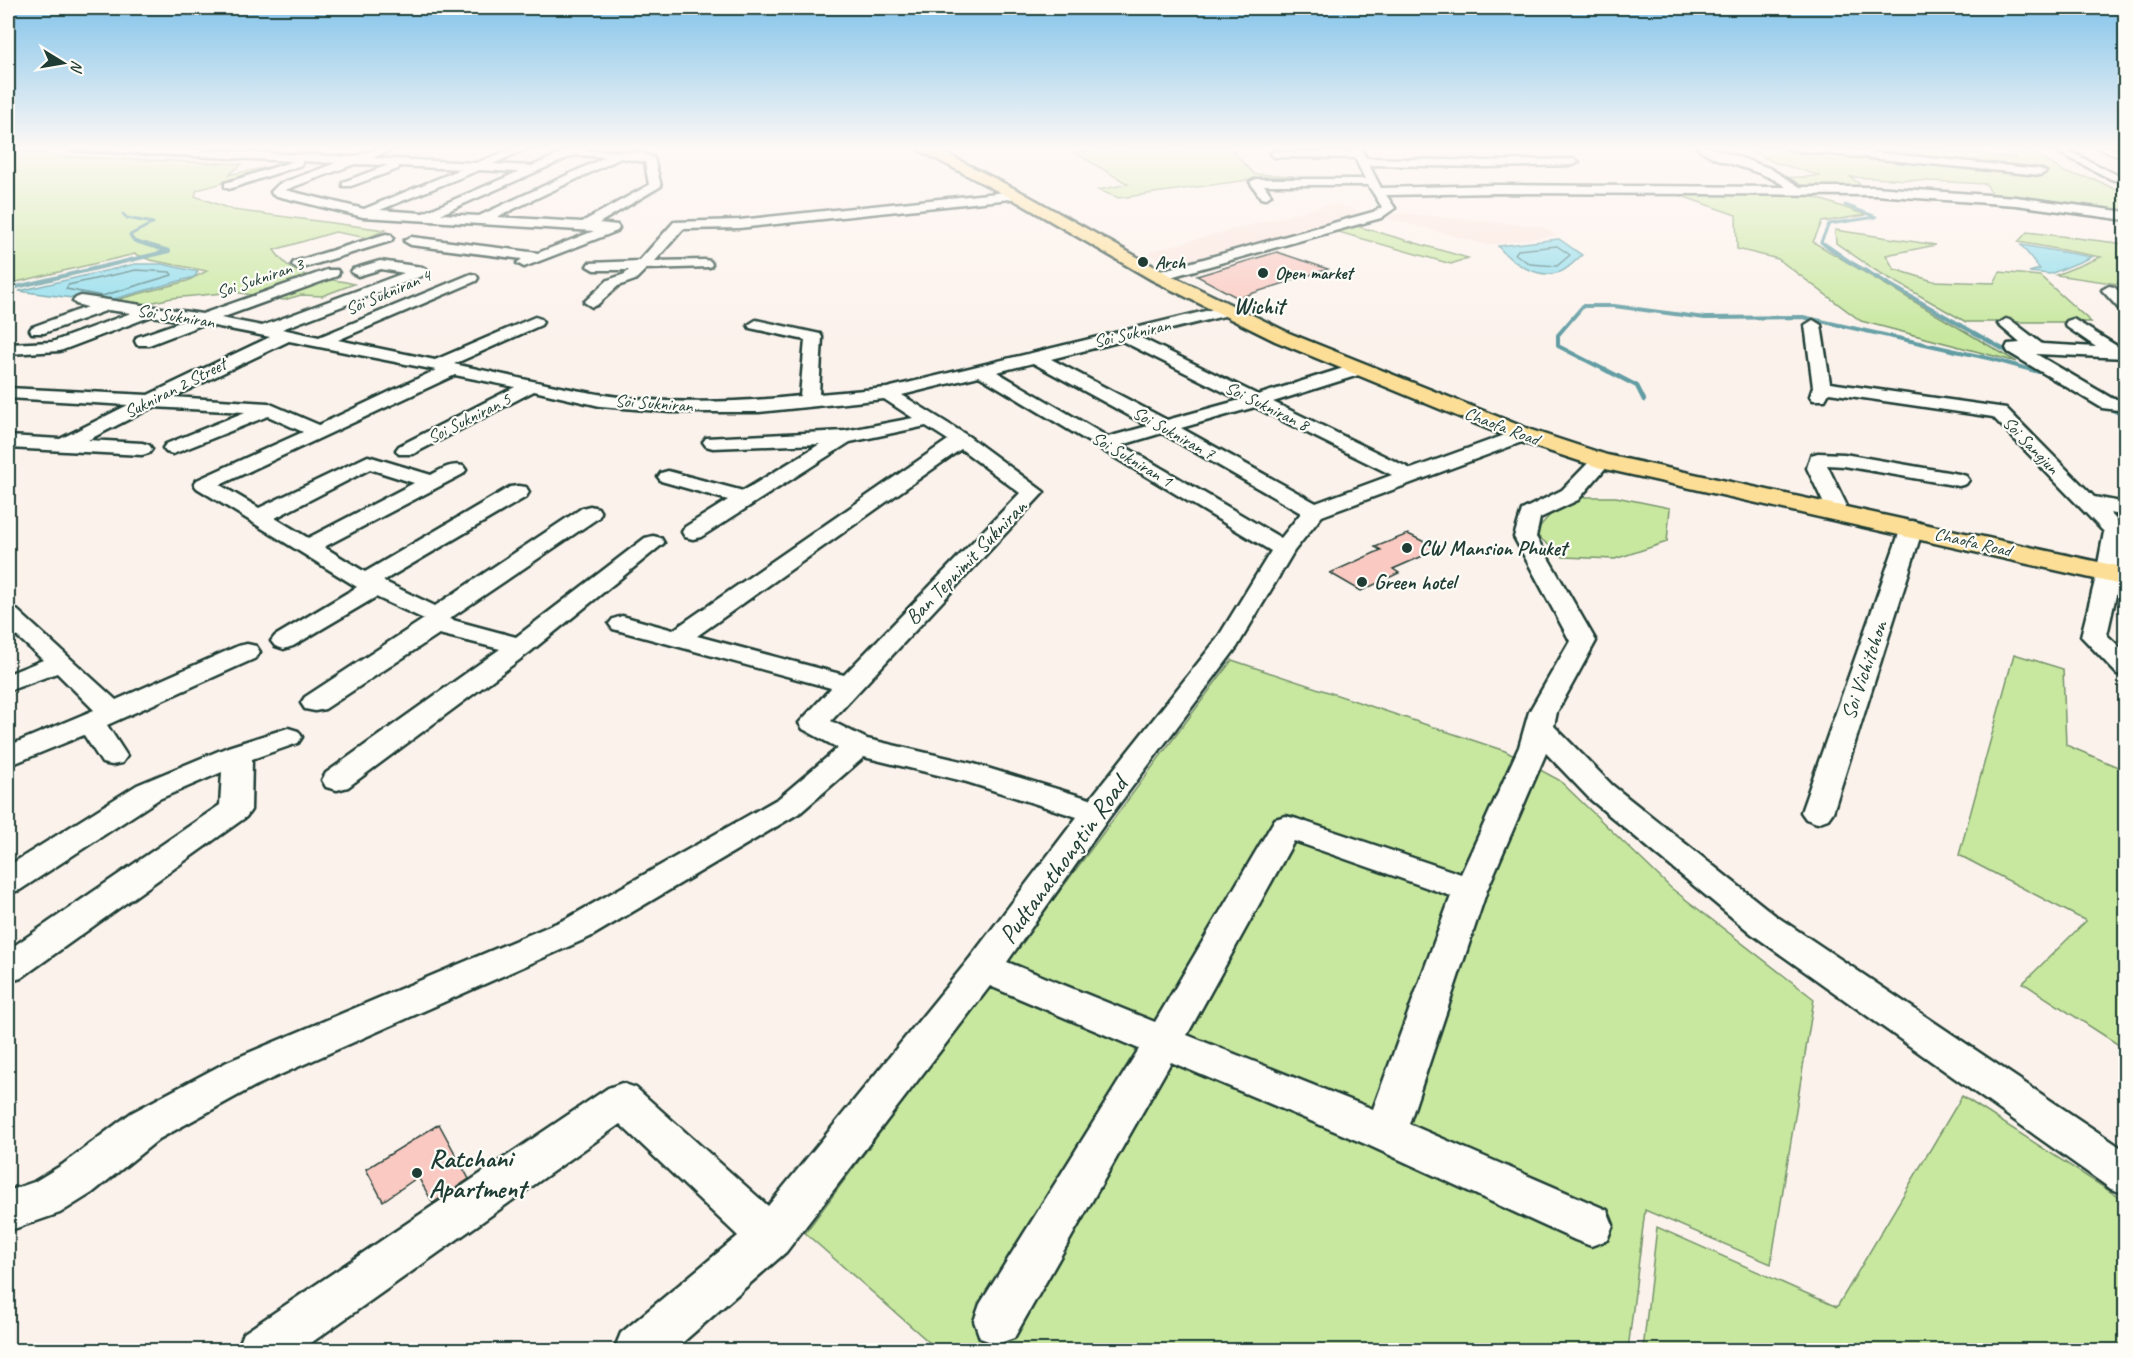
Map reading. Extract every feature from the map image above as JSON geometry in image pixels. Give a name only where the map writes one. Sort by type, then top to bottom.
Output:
[{"type":"main road","name":"Chaofa Road","points":[[1045,210],[1165,274],[1291,332],[1526,432],[1605,456],[1835,504],[2117,570]]},
{"type":"main road","name":"Chaofa Road","points":[[1052,210],[1226,311],[1359,369],[1523,435],[1601,461],[2117,570]]},
{"type":"street","points":[[352,210],[459,219],[477,229],[502,221],[522,223],[543,219],[612,228],[524,263]]},
{"type":"street","points":[[363,213],[369,210]]},
{"type":"street","points":[[400,227],[437,210]]},
{"type":"street","points":[[448,246],[510,210]]},
{"type":"street","points":[[583,226],[611,210]]},
{"type":"street","points":[[592,302],[613,283],[630,277],[644,265],[679,225],[739,224],[869,210]]},
{"type":"street","points":[[1165,274],[1384,210]]},
{"type":"street","points":[[2083,210],[2126,216]]},
{"type":"street","points":[[459,219],[411,240],[540,257]]},
{"type":"street","points":[[490,250],[543,219]]},
{"type":"street","points":[[672,234],[702,234]]},
{"type":"street","name":"Soi Sukniran 3","points":[[143,341],[332,273],[295,266],[386,238]]},
{"type":"street","points":[[546,241],[577,243]]},
{"type":"street","points":[[639,249],[683,249]]},
{"type":"street","points":[[594,266],[705,264]]},
{"type":"street","points":[[358,272],[380,265],[432,273]]},
{"type":"street","points":[[263,331],[432,273]]},
{"type":"street","name":"Soi Sukniran 4","points":[[320,342],[471,278],[432,273]]},
{"type":"street","points":[[613,283],[645,283]]},
{"type":"street","points":[[2109,290],[2126,308]]},
{"type":"street","name":"Soi Sukniran","points":[[81,301],[201,319],[600,400],[670,406],[759,406],[887,393],[1226,311]]},
{"type":"street","points":[[38,330],[106,305]]},
{"type":"street","points":[[8,349],[54,346],[150,312]]},
{"type":"street","points":[[374,418],[535,322]]},
{"type":"street","points":[[2006,324],[2038,349]]},
{"type":"street","points":[[2073,324],[2123,355]]},
{"type":"street","points":[[756,325],[814,337],[808,402]]},
{"type":"street","name":"Soi Sangjun","points":[[1814,326],[1820,392],[1999,412],[2115,531],[2117,570]]},
{"type":"street","name":"Soi Sukniran 8","points":[[1122,335],[1412,477]]},
{"type":"street","name":"Sukniran 2 Street","points":[[65,444],[149,400],[286,336]]},
{"type":"street","points":[[2123,355],[2014,348],[2109,404],[2126,405]]},
{"type":"street","name":"Soi Sukniran 7","points":[[1033,356],[1314,512]]},
{"type":"street","points":[[453,369],[204,484],[257,518],[436,620],[521,646]]},
{"type":"street","name":"Soi Sukniran 1","points":[[980,369],[1284,549]]},
{"type":"street","points":[[1107,443],[1166,428],[1359,369]]},
{"type":"street","name":"Soi Sukniran 5","points":[[406,450],[531,386]]},
{"type":"street","points":[[8,393],[257,407]]},
{"type":"street","name":"Ban Tepnimit Sukniran","points":[[858,746],[813,723],[1033,492],[961,440],[887,393]]},
{"type":"street","points":[[173,448],[268,409],[319,432]]},
{"type":"street","points":[[713,442],[844,437],[930,420]]},
{"type":"street","points":[[1314,512],[1523,435]]},
{"type":"street","points":[[693,532],[844,437]]},
{"type":"street","points":[[678,638],[961,440]]},
{"type":"street","points":[[8,442],[142,449]]},
{"type":"street","points":[[1835,504],[1817,468],[1818,459],[1844,460],[1959,480]]},
{"type":"street","points":[[1385,1133],[1470,890],[1534,747],[1543,712],[1583,641],[1525,537],[1530,515],[1570,495],[1601,461]]},
{"type":"street","points":[[257,518],[368,462],[432,482]]},
{"type":"street","points":[[309,546],[456,470]]},
{"type":"street","points":[[668,477],[747,499]]},
{"type":"street","points":[[284,641],[370,584],[518,492]]},
{"type":"street","points":[[2086,502],[2126,510]]},
{"type":"street","name":"Pudtanathongtin Road","points":[[638,1350],[770,1237],[984,968],[1098,812],[1228,642],[1284,549],[1314,512]]},
{"type":"street","points":[[315,704],[590,513]]},
{"type":"street","name":"Soi Vichitchon","points":[[1817,812],[1912,528]]},
{"type":"street","points":[[337,780],[521,646],[653,543]]},
{"type":"street","points":[[2117,570],[2094,636],[2126,669]]},
{"type":"street","points":[[8,615],[61,662],[101,717],[112,756]]},
{"type":"street","points":[[622,624],[848,684]]},
{"type":"street","points":[[8,757],[247,652]]},
{"type":"street","points":[[8,683],[61,662]]},
{"type":"street","points":[[1538,727],[1601,792],[1764,926],[2126,1175]]},
{"type":"street","points":[[8,881],[148,792],[238,754],[288,737]]},
{"type":"street","points":[[8,1211],[45,1199],[77,1179],[145,1126],[241,1074],[578,928],[790,805],[858,746],[974,774],[1098,812]]},
{"type":"street","points":[[8,968],[235,810],[238,754]]},
{"type":"street","points":[[997,1321],[1163,1042],[1286,827],[1470,890]]},
{"type":"street","points":[[984,968],[1385,1133],[1591,1225]]},
{"type":"street","points":[[261,1350],[622,1100],[770,1237]]},
{"type":"shaded area","points":[[1307,210],[1358,210],[1366,213],[1173,265],[1149,255],[1152,251]]},
{"type":"shaded area","points":[[1401,213],[1542,227],[1557,235],[1488,245],[1383,217]]},
{"type":"green space","points":[[8,210],[236,210],[385,230],[368,238],[335,232],[274,250],[282,261],[300,273],[354,284],[322,296],[301,295],[284,300],[234,292],[172,298],[136,306],[112,301],[187,281],[207,271],[150,260],[135,254],[8,284]]},
{"type":"green space","points":[[1723,210],[1853,210],[1866,215],[1822,222],[1813,242],[2017,362],[1861,321],[1778,259],[1737,249],[1736,215]]},
{"type":"green space","points":[[1353,225],[1468,258],[1451,264],[1335,231]]},
{"type":"green space","points":[[1835,230],[1936,245],[1886,255],[1894,269],[1933,281],[1994,283],[2000,272],[2040,276],[2091,322],[1966,322],[1875,270],[1836,243]]},
{"type":"green space","points":[[2027,232],[2125,244],[2125,285],[2056,275],[2101,257],[2018,242]]},
{"type":"green space","points":[[1580,497],[1616,497],[1670,508],[1667,542],[1615,559],[1563,557],[1534,533],[1557,507]]},
{"type":"green space","points":[[2014,654],[2063,669],[2066,745],[2125,770],[2125,1049],[2023,983],[2086,921],[1959,855]]},
{"type":"green space","points":[[1232,660],[1505,751],[1559,780],[1671,888],[1814,999],[1771,1264],[1645,1210],[1628,1350],[938,1350],[805,1233]]},
{"type":"green space","points":[[1962,1096],[2125,1201],[2125,1350],[1643,1350],[1657,1227],[1837,1307]]},
{"type":"water","points":[[1559,239],[1582,255],[1566,269],[1552,274],[1534,272],[1525,268],[1498,246]]},
{"type":"water","points":[[2021,245],[2092,257],[2050,274],[2029,272],[2040,269]]},
{"type":"water","points":[[135,264],[162,264],[198,272],[194,277],[103,302],[19,291]]},
{"type":"building","name":"Open market","points":[[1277,252],[1328,269],[1238,298],[1197,276]]},
{"type":"building","points":[[1408,534],[1439,549],[1393,569],[1399,573],[1361,591],[1330,573],[1381,550],[1375,547]]},
{"type":"building","name":"Ratchani Apartment","points":[[439,1124],[469,1179],[433,1203],[418,1177],[383,1201],[366,1169]]},
{"type":"waterway","points":[[1826,246],[1821,242],[1829,224],[1876,217],[1859,210]]},
{"type":"waterway","points":[[123,214],[127,218],[153,223],[130,235],[134,241],[150,246]]},
{"type":"waterway","points":[[8,289],[169,251],[145,244]]},
{"type":"waterway","points":[[1824,244],[1850,262],[2022,360]]},
{"type":"waterway","points":[[1609,372],[1558,346],[1558,335],[1583,306],[1614,306],[1705,318],[1803,317],[1992,359],[2039,372]]},
{"type":"waterway","points":[[1606,370],[1637,386],[1644,400]]},
{"type":"waterway","points":[[2034,370],[2047,374]]},
{"type":"waterway","points":[[2102,405],[2126,416]]},
{"type":"place","name":"Arch","points":[[1143,262]]},
{"type":"place","name":"Open market","points":[[1263,273]]},
{"type":"place","name":"CW Mansion Phuket","points":[[1407,548]]},
{"type":"place","name":"Green hotel","points":[[1362,582]]},
{"type":"place","name":"Ratchani Apartment","points":[[417,1173]]},
{"type":"district","name":"Wichit","points":[[1259,307]]}]
